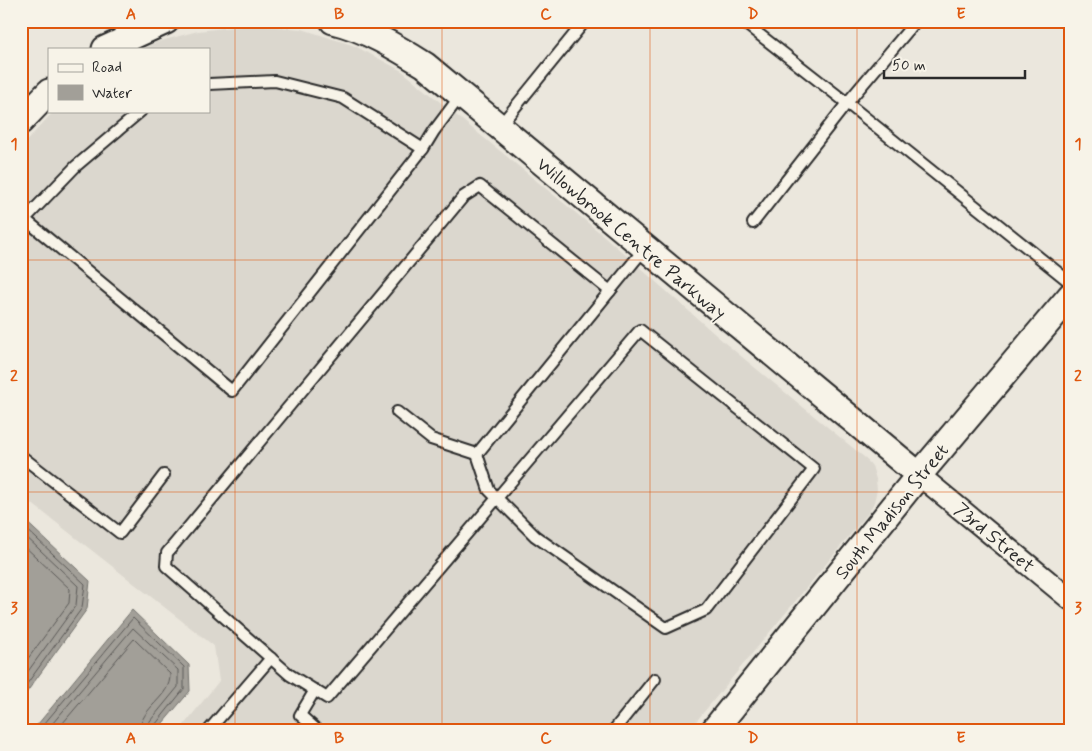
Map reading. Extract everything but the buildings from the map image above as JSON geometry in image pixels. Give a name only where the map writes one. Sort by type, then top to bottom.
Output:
[{"type":"street","points":[[115,37],[166,21]]},
{"type":"street","name":"Willowbrook Centre Parkway","points":[[333,21],[396,47],[425,65],[919,475]]},
{"type":"street","points":[[21,121],[48,93]]},
{"type":"street","name":"South Madison Street","points":[[714,730],[919,475],[1071,295]]},
{"type":"street","name":"73rd Street","points":[[919,475],[1071,600]]},
{"type":"lane","points":[[499,127],[586,21]]},
{"type":"lane","points":[[742,21],[1071,283]]},
{"type":"lane","points":[[753,223],[847,103],[916,21]]},
{"type":"lane","points":[[210,84],[275,81],[343,98],[423,149]]},
{"type":"lane","points":[[140,112],[76,166],[23,217],[232,391],[423,149],[461,94]]},
{"type":"lane","points":[[477,454],[489,490],[498,498],[535,536],[666,628],[706,610],[814,469],[640,330],[498,498],[327,698],[290,675],[166,566],[167,553],[463,197],[480,186],[610,291]]},
{"type":"lane","points":[[477,454],[645,248]]},
{"type":"lane","points":[[397,412],[431,439],[477,454]]},
{"type":"lane","points":[[21,456],[120,533],[164,475]]},
{"type":"lane","points":[[209,730],[271,658]]},
{"type":"lane","points":[[614,730],[655,679]]},
{"type":"lane","points":[[315,690],[300,715],[317,730]]},
{"type":"shaded area","points":[[251,25],[302,29],[355,46],[402,71],[604,236],[725,343],[864,457],[872,466],[877,490],[869,512],[689,730],[180,730],[219,681],[214,646],[21,495],[21,147],[53,112],[210,112],[210,48],[144,48],[157,42],[198,31]]},
{"type":"water","points":[[21,517],[90,581],[87,609],[21,700]]},
{"type":"water","points":[[132,610],[189,665],[190,691],[157,730],[33,730]]}]
